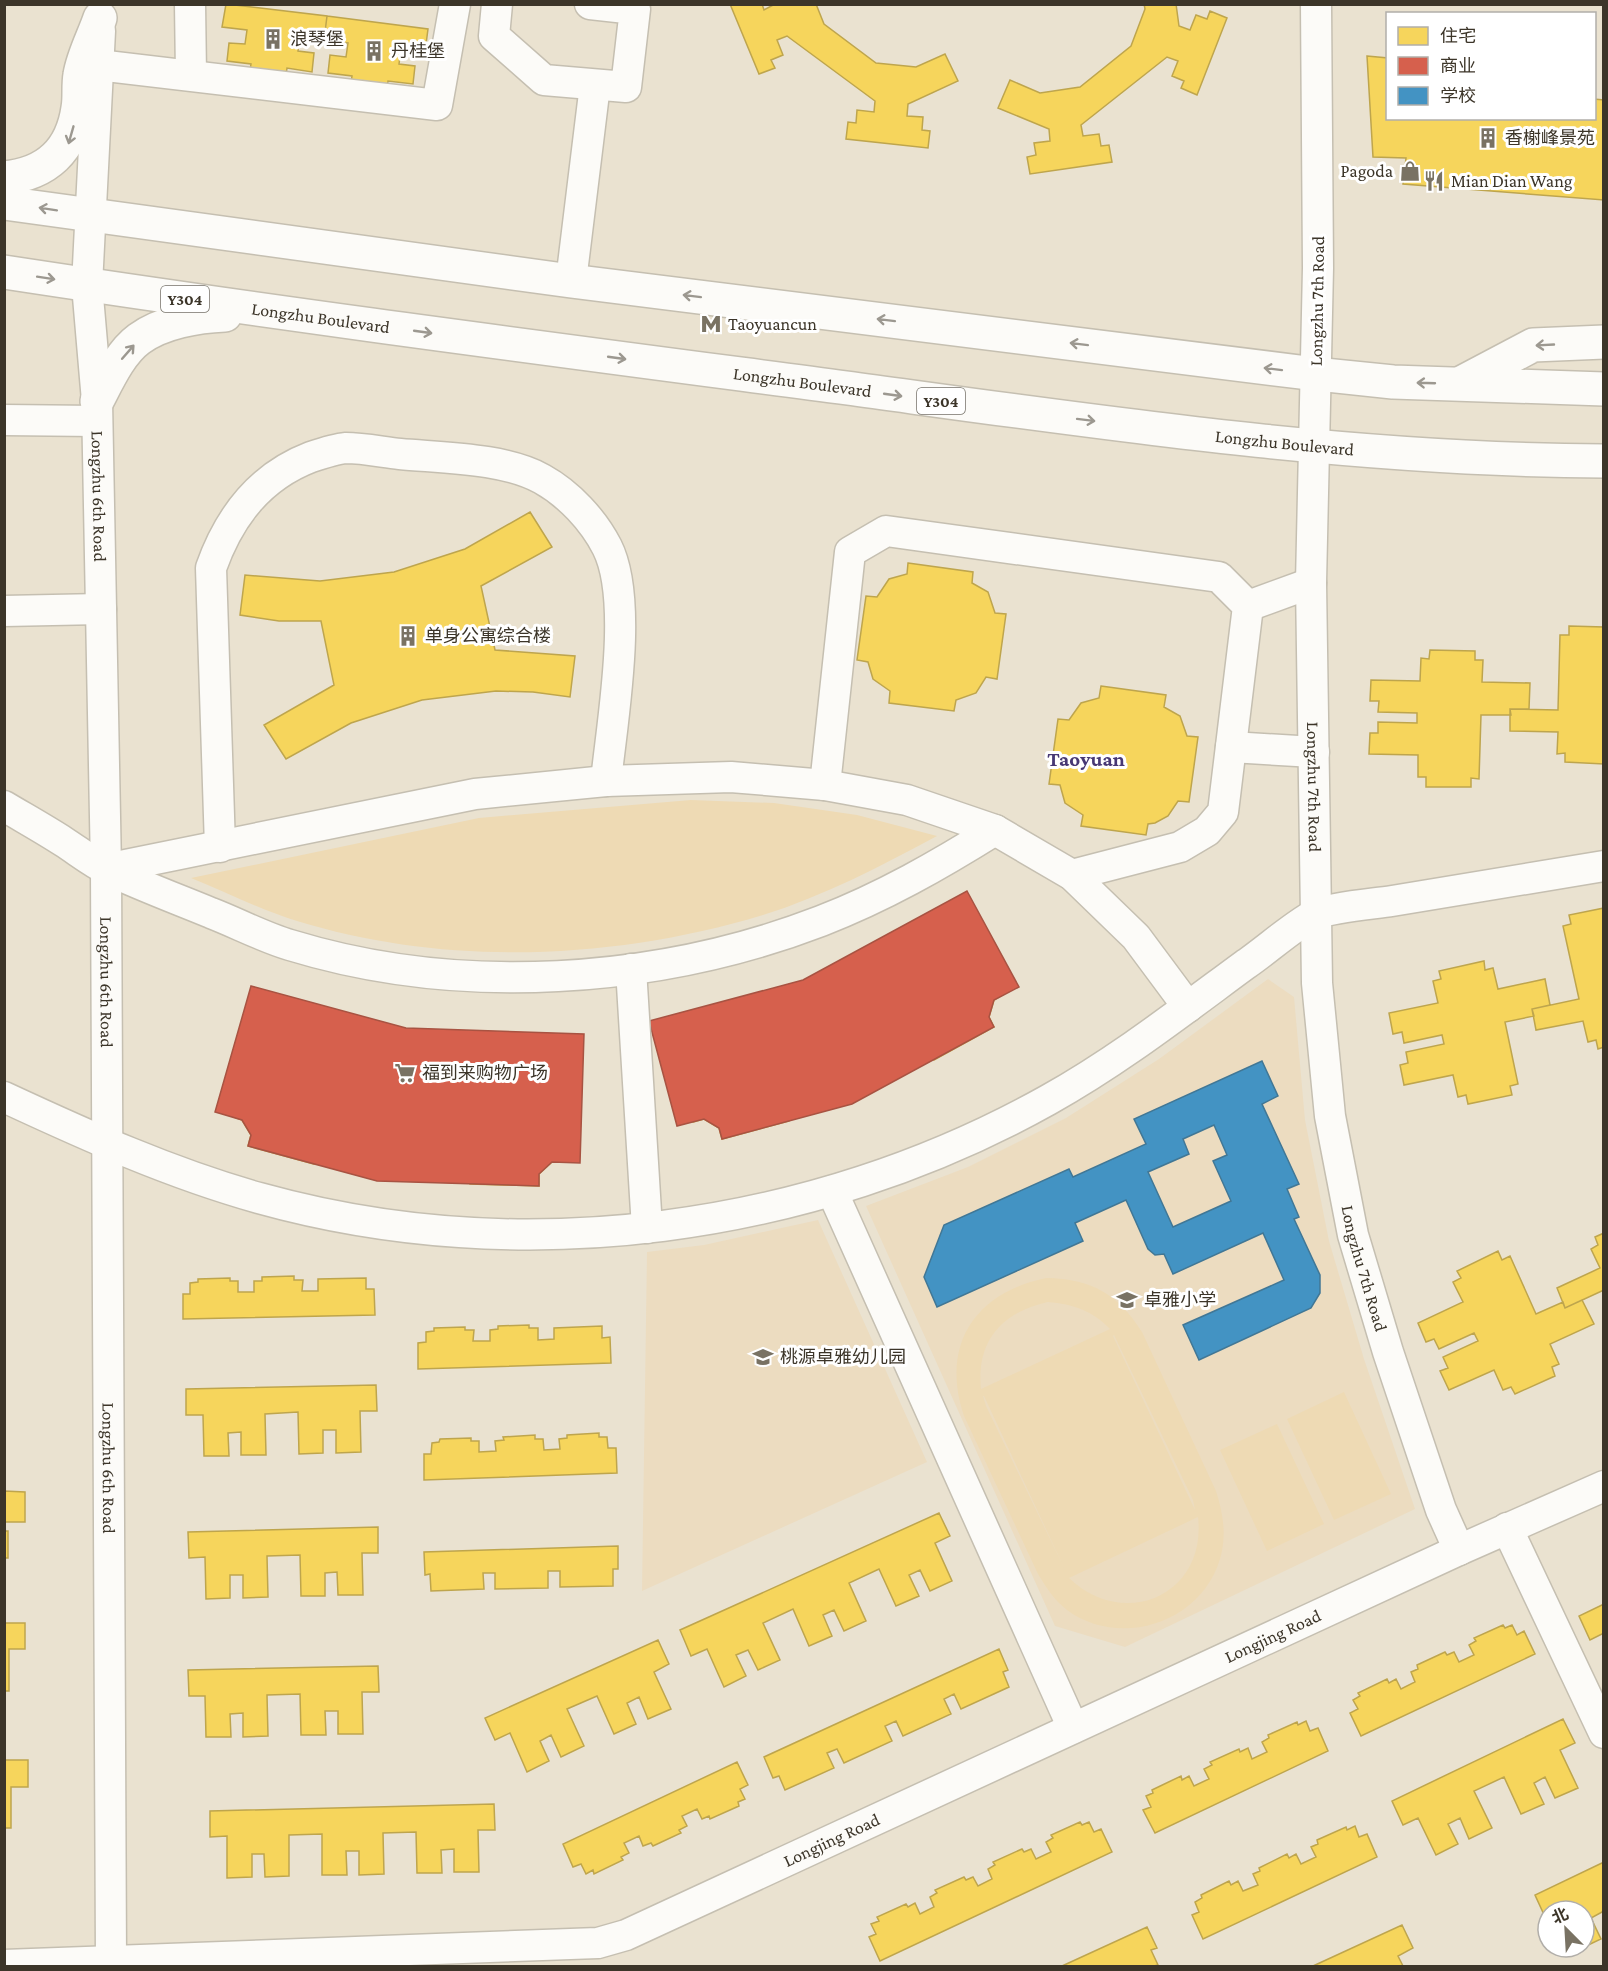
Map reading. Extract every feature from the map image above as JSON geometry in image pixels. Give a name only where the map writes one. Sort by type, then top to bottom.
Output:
[{"type":"main road","points":[[4,178],[23,176],[51,161],[68,145],[78,109],[80,74],[100,11]]},
{"type":"main road","points":[[4,203],[571,281],[1316,374],[1393,382],[1604,389]]},
{"type":"main road","name":"Longzhu Boulevard","points":[[4,272],[282,313],[1083,420],[1314,444],[1514,460],[1604,461]]},
{"type":"main road","points":[[96,411],[119,362],[138,339],[164,326],[218,315],[282,313]]},
{"type":"main road","points":[[1460,384],[1533,345],[1604,342]]},
{"type":"street","points":[[190,4],[191,75]]},
{"type":"street","points":[[98,65],[437,105],[455,4]]},
{"type":"street","points":[[497,4],[494,36],[544,80],[626,87],[635,9],[590,4]]},
{"type":"street","name":"Longzhu 7th Road","points":[[1316,4],[1318,268],[1311,583],[1317,983],[1330,1116],[1353,1235],[1391,1363],[1441,1510],[1459,1550]]},
{"type":"street","name":"Longzhu 6th Road","points":[[100,11],[87,285],[96,411],[106,869],[111,1960]]},
{"type":"street","points":[[571,281],[595,85]]},
{"type":"street","points":[[4,420],[96,411]]},
{"type":"street","points":[[220,847],[211,568],[221,538],[242,505],[274,476],[311,457],[345,448],[491,462],[542,479],[582,510],[608,548],[619,585],[621,624],[606,782]]},
{"type":"street","points":[[825,785],[850,552],[886,531],[1219,577],[1248,606]]},
{"type":"street","points":[[1248,606],[1311,583]]},
{"type":"street","points":[[1072,875],[1180,847],[1207,831],[1222,812],[1248,606]]},
{"type":"street","points":[[4,611],[101,609]]},
{"type":"street","points":[[1231,747],[1314,752]]},
{"type":"street","points":[[106,869],[475,794],[606,782],[731,777],[825,785],[907,800],[995,830],[1072,875],[1136,937],[1188,1006]]},
{"type":"street","points":[[4,806],[106,869],[289,945],[356,961],[424,971],[493,976],[562,975],[631,969],[738,947],[821,921],[891,890],[940,864],[995,830]]},
{"type":"street","points":[[4,1097],[159,1166],[254,1197],[372,1222],[482,1233],[581,1233],[647,1228],[714,1218],[832,1191],[898,1169],[1000,1125],[1097,1071],[1316,914],[1604,866]]},
{"type":"street","points":[[631,969],[647,1228]]},
{"type":"street","points":[[832,1191],[1073,1728]]},
{"type":"street","name":"Longjing Road","points":[[4,1965],[111,1960],[603,1954],[626,1935],[1459,1550],[1604,1486]]},
{"type":"street","points":[[1507,1528],[1604,1733]]},
{"type":"shaded area","points":[[691,800],[774,803],[857,815],[937,836],[830,890],[763,915],[706,930],[590,949],[530,952],[471,951],[412,946],[354,936],[284,917],[191,878],[479,818]]},
{"type":"shaded area","name":"卓雅小学","points":[[1268,979],[1294,997],[1305,1120],[1329,1241],[1364,1359],[1415,1509],[1125,1647],[1055,1626],[866,1206],[968,1167],[1066,1118],[1159,1059]]},
{"type":"shaded area","name":"桃源卓雅幼儿园","points":[[818,1220],[927,1462],[642,1591],[647,1252],[704,1245]]},
{"type":"shaded area","points":[[1046,1278],[1062,1279],[1090,1286],[1113,1298],[1142,1332],[1216,1491],[1222,1516],[1224,1533],[1220,1559],[1210,1581],[1196,1599],[1177,1614],[1156,1623],[1134,1628],[1111,1627],[1088,1622],[1058,1602],[1038,1574],[964,1416],[958,1390],[957,1367],[961,1345],[969,1326],[1000,1296],[1021,1285]],"holes":[[[1048,1302],[1074,1307],[1097,1317],[1110,1329],[981,1389],[983,1357],[995,1331],[1017,1313]],[[1113,1336],[1193,1500],[1195,1510]],[[983,1396],[1065,1570],[986,1406]],[[1198,1517],[1197,1544],[1189,1567],[1176,1585],[1158,1597],[1136,1603],[1114,1602],[1091,1594],[1069,1578]]]},
{"type":"shaded area","points":[[1344,1392],[1391,1494],[1334,1520],[1287,1419]]},
{"type":"shaded area","points":[[1277,1424],[1324,1524],[1267,1551],[1220,1450]]},
{"type":"building: 住宅","name":"浪琴堡","points":[[226,4],[327,16],[324,40],[299,37],[298,51],[314,53],[312,72],[287,68],[286,75],[250,70],[251,64],[227,61],[229,43],[245,44],[247,30],[222,27]]},
{"type":"building: 住宅","points":[[730,4],[762,4],[764,10],[775,4],[816,4],[824,24],[876,63],[916,67],[945,54],[958,81],[908,104],[907,116],[923,117],[922,130],[930,131],[928,148],[846,139],[848,122],[856,123],[857,110],[874,112],[875,101],[787,36],[777,40],[783,55],[771,60],[775,68],[759,74]]},
{"type":"building: 住宅","points":[[1144,4],[1176,4],[1179,26],[1190,30],[1196,15],[1207,19],[1210,11],[1227,18],[1197,95],[1181,88],[1184,81],[1172,76],[1178,61],[1167,57],[1081,125],[1083,136],[1099,134],[1101,146],[1109,145],[1112,162],[1030,174],[1027,157],[1036,155],[1034,143],[1050,141],[1049,129],[998,108],[1010,80],[1040,93],[1080,87],[1131,46],[1145,9]]},
{"type":"building: 住宅","name":"丹桂堡","points":[[327,16],[428,29],[425,52],[401,49],[399,64],[415,66],[413,84],[388,81],[387,87],[351,83],[352,76],[328,73],[330,55],[346,57],[348,43],[324,40]]},
{"type":"building: 住宅","name":"香榭峰景苑","points":[[1367,56],[1386,58],[1386,120],[1596,120],[1596,99],[1604,100],[1604,200],[1403,184],[1406,158],[1373,157]]},
{"type":"building: 住宅","name":"单身公寓综合楼","points":[[530,512],[552,547],[481,586],[495,650],[575,656],[570,697],[533,692],[496,691],[422,700],[351,723],[286,759],[264,725],[334,685],[321,621],[279,621],[240,615],[245,575],[320,581],[394,572],[465,549]]},
{"type":"building: 住宅","points":[[908,563],[973,572],[972,583],[988,592],[995,613],[1006,614],[997,679],[986,677],[976,693],[956,700],[954,711],[889,703],[890,691],[873,679],[868,662],[857,660],[866,596],[877,597],[889,579],[907,574]]},
{"type":"building: 住宅","points":[[1569,626],[1604,627],[1604,764],[1565,762],[1565,753],[1557,754],[1558,732],[1510,731],[1510,709],[1558,710],[1560,635],[1569,635]]},
{"type":"building: 住宅","points":[[1430,650],[1475,651],[1475,660],[1483,660],[1482,682],[1530,683],[1529,709],[1510,709],[1511,715],[1481,715],[1479,779],[1471,778],[1471,787],[1426,787],[1426,777],[1418,777],[1418,755],[1369,754],[1370,733],[1378,733],[1378,722],[1417,723],[1417,713],[1378,712],[1379,701],[1370,701],[1371,680],[1420,681],[1421,658],[1429,659]]},
{"type":"building: 住宅","points":[[1101,686],[1166,695],[1164,707],[1180,716],[1187,736],[1198,737],[1189,802],[1178,801],[1168,816],[1148,824],[1146,835],[1081,826],[1083,815],[1065,803],[1060,785],[1049,784],[1058,719],[1069,720],[1081,703],[1099,698]]},
{"type":"building: 住宅","points":[[1604,908],[1604,1047],[1598,1049],[1596,1040],[1588,1042],[1583,1021],[1536,1030],[1532,1009],[1579,999],[1563,926],[1571,924],[1569,915]]},
{"type":"building: 住宅","points":[[939,925],[945,935],[961,940],[971,934],[1004,994],[994,1000],[989,1017],[994,1027],[934,1060],[928,1050],[912,1045],[902,1050],[869,990],[879,984],[884,968],[878,958]]},
{"type":"building: 住宅","points":[[1484,961],[1485,970],[1493,968],[1498,989],[1545,979],[1550,1005],[1532,1009],[1534,1016],[1505,1022],[1518,1084],[1510,1086],[1512,1095],[1468,1104],[1466,1095],[1458,1097],[1453,1075],[1404,1085],[1400,1065],[1408,1063],[1406,1052],[1444,1044],[1442,1035],[1404,1043],[1402,1032],[1393,1034],[1389,1013],[1438,1003],[1433,981],[1441,979],[1439,971]]},
{"type":"building: 住宅","points":[[759,1009],[762,1020],[777,1029],[788,1026],[806,1092],[795,1095],[786,1110],[789,1121],[722,1139],[719,1128],[704,1119],[693,1122],[676,1056],[687,1053],[695,1037],[693,1026]]},
{"type":"building: 住宅","points":[[279,1034],[345,1052],[343,1063],[351,1078],[362,1081],[344,1147],[333,1144],[317,1153],[314,1164],[248,1146],[251,1135],[242,1120],[231,1116],[250,1050],[261,1053],[276,1045]]},
{"type":"building: 住宅","points":[[474,1068],[543,1069],[542,1081],[555,1094],[566,1094],[564,1162],[552,1162],[539,1174],[539,1186],[470,1184],[470,1172],[459,1159],[447,1159],[449,1091],[461,1091],[474,1079]]},
{"type":"building: 住宅","points":[[1604,1233],[1604,1290],[1565,1308],[1557,1288],[1600,1268],[1591,1249],[1598,1245],[1595,1237]]},
{"type":"building: 住宅","points":[[1498,1251],[1502,1260],[1510,1256],[1536,1314],[1563,1302],[1565,1308],[1582,1300],[1594,1324],[1550,1344],[1559,1364],[1552,1367],[1555,1376],[1515,1394],[1511,1387],[1503,1390],[1494,1370],[1449,1390],[1440,1371],[1448,1368],[1443,1357],[1478,1341],[1474,1333],[1439,1349],[1434,1339],[1426,1342],[1418,1323],[1463,1302],[1453,1282],[1461,1278],[1457,1271]]},
{"type":"building: 住宅","points":[[294,1276],[294,1280],[303,1280],[302,1291],[318,1291],[318,1279],[366,1278],[366,1289],[374,1289],[375,1315],[183,1319],[183,1294],[190,1294],[190,1283],[198,1282],[198,1279],[230,1278],[230,1281],[238,1281],[238,1292],[254,1292],[254,1281],[262,1281],[262,1277]]},
{"type":"building: 住宅","points":[[529,1325],[529,1328],[538,1328],[538,1340],[554,1339],[554,1328],[602,1326],[602,1338],[610,1337],[611,1363],[418,1369],[418,1343],[426,1342],[426,1332],[434,1331],[434,1328],[465,1327],[465,1330],[474,1330],[473,1341],[490,1341],[490,1330],[498,1329],[498,1326]]},
{"type":"building: 住宅","points":[[376,1385],[377,1411],[360,1411],[361,1452],[336,1453],[336,1430],[323,1430],[323,1453],[299,1454],[298,1412],[265,1414],[266,1455],[241,1455],[241,1432],[228,1433],[229,1456],[204,1456],[203,1415],[186,1415],[186,1389]]},
{"type":"building: 住宅","points":[[599,1433],[599,1437],[607,1437],[608,1448],[616,1448],[617,1473],[424,1480],[424,1454],[431,1454],[432,1443],[439,1442],[440,1439],[471,1438],[471,1441],[479,1441],[479,1452],[496,1451],[495,1441],[504,1440],[503,1437],[535,1435],[535,1439],[543,1439],[544,1450],[560,1449],[559,1439],[567,1438],[567,1435]]},
{"type":"building: 住宅","points":[[4,1491],[25,1492],[25,1522],[4,1522]]},
{"type":"building: 住宅","points":[[939,1513],[950,1536],[935,1543],[952,1581],[930,1591],[920,1570],[909,1575],[919,1596],[896,1606],[879,1569],[849,1583],[866,1621],[844,1631],[834,1610],[823,1615],[832,1636],[809,1646],[793,1609],[763,1623],[780,1660],[758,1670],[748,1650],[736,1655],[746,1676],[724,1687],[707,1649],[691,1656],[680,1630]]},
{"type":"building: 住宅","points":[[378,1527],[378,1553],[362,1553],[363,1595],[338,1595],[337,1572],[325,1573],[325,1596],[301,1596],[300,1555],[267,1556],[268,1597],[243,1598],[243,1575],[230,1575],[230,1598],[206,1599],[205,1557],[189,1558],[188,1532]]},
{"type":"building: 住宅","points":[[4,1531],[8,1531],[8,1558],[4,1558]]},
{"type":"building: 住宅","points":[[618,1546],[618,1569],[613,1569],[613,1586],[560,1587],[560,1571],[548,1571],[548,1588],[495,1589],[495,1573],[483,1573],[484,1589],[431,1591],[430,1574],[425,1575],[424,1552]]},
{"type":"building: 住宅","points":[[1604,1604],[1604,1633],[1590,1640],[1579,1616]]},
{"type":"building: 住宅","points":[[4,1623],[25,1623],[25,1649],[9,1649],[9,1691],[4,1691]]},
{"type":"building: 住宅","points":[[1503,1625],[1505,1628],[1512,1625],[1517,1635],[1524,1631],[1535,1654],[1361,1736],[1350,1713],[1358,1709],[1353,1700],[1360,1696],[1358,1693],[1387,1679],[1389,1683],[1396,1679],[1401,1689],[1415,1682],[1411,1672],[1418,1669],[1417,1665],[1445,1652],[1447,1655],[1454,1652],[1459,1662],[1474,1655],[1469,1645],[1476,1641],[1474,1638]]},
{"type":"building: 住宅","points":[[658,1640],[669,1664],[654,1672],[671,1709],[648,1719],[639,1697],[627,1703],[636,1724],[614,1734],[597,1696],[567,1709],[584,1746],[561,1757],[551,1735],[540,1741],[549,1761],[527,1772],[510,1733],[495,1740],[485,1718]]},
{"type":"building: 住宅","points":[[999,1649],[1008,1670],[1003,1672],[1009,1687],[961,1709],[954,1694],[944,1699],[951,1714],[903,1736],[896,1721],[885,1726],[892,1741],[844,1763],[837,1749],[827,1753],[834,1768],[785,1790],[779,1776],[773,1778],[764,1757]]},
{"type":"building: 住宅","points":[[378,1666],[379,1692],[362,1692],[363,1734],[338,1734],[338,1711],[325,1711],[326,1735],[301,1735],[300,1694],[267,1695],[268,1736],[243,1737],[243,1713],[230,1714],[231,1737],[206,1737],[205,1696],[189,1696],[188,1670]]},
{"type":"building: 住宅","points":[[1563,1719],[1575,1743],[1560,1750],[1578,1788],[1555,1798],[1545,1777],[1534,1783],[1544,1804],[1521,1814],[1504,1777],[1474,1791],[1492,1828],[1469,1839],[1460,1818],[1448,1824],[1458,1844],[1436,1855],[1418,1818],[1403,1825],[1392,1801]]},
{"type":"building: 住宅","points":[[1306,1721],[1310,1731],[1318,1728],[1328,1751],[1155,1833],[1143,1810],[1151,1807],[1146,1796],[1153,1793],[1152,1790],[1181,1776],[1182,1780],[1189,1776],[1194,1786],[1209,1779],[1204,1769],[1212,1765],[1210,1762],[1239,1749],[1240,1752],[1248,1748],[1252,1759],[1267,1752],[1262,1742],[1269,1738],[1268,1735],[1297,1722],[1298,1725]]},
{"type":"building: 住宅","points":[[4,1760],[28,1760],[28,1787],[11,1787],[11,1828],[4,1828]]},
{"type":"building: 住宅","points":[[737,1762],[748,1785],[740,1789],[745,1799],[738,1802],[739,1806],[710,1819],[709,1816],[702,1819],[697,1809],[682,1816],[687,1826],[679,1830],[681,1833],[653,1846],[651,1843],[643,1846],[639,1836],[624,1843],[629,1853],[621,1857],[623,1860],[594,1874],[593,1870],[586,1874],[581,1864],[573,1867],[563,1844]]},
{"type":"building: 住宅","points":[[494,1804],[495,1830],[478,1830],[479,1872],[454,1872],[454,1849],[441,1850],[442,1873],[417,1873],[416,1832],[383,1833],[384,1874],[359,1875],[359,1851],[346,1851],[347,1875],[322,1875],[322,1834],[289,1835],[289,1876],[265,1877],[264,1854],[252,1854],[252,1877],[227,1878],[227,1836],[210,1837],[210,1811]]},
{"type":"building: 住宅","points":[[1080,1822],[1082,1825],[1089,1822],[1094,1832],[1101,1829],[1112,1852],[880,1961],[869,1937],[876,1934],[871,1924],[879,1921],[877,1917],[906,1904],[908,1907],[915,1903],[920,1914],[934,1907],[930,1897],[937,1893],[935,1890],[964,1877],[966,1880],[973,1877],[978,1886],[992,1879],[988,1869],[995,1865],[993,1862],[1022,1849],[1024,1852],[1031,1849],[1036,1859],[1051,1852],[1046,1842],[1053,1838],[1051,1835]]},
{"type":"building: 住宅","points":[[1355,1826],[1359,1837],[1367,1834],[1377,1857],[1203,1939],[1192,1915],[1199,1912],[1195,1902],[1202,1898],[1201,1895],[1229,1881],[1231,1885],[1238,1881],[1243,1891],[1258,1885],[1253,1874],[1260,1871],[1259,1868],[1287,1854],[1289,1858],[1296,1854],[1301,1864],[1316,1857],[1311,1847],[1318,1844],[1317,1840],[1346,1827],[1347,1830]]},
{"type":"building: 住宅","points":[[1604,1862],[1604,1914],[1602,1912],[1596,1915],[1596,1899],[1537,1899],[1535,1895]]},
{"type":"building: 住宅","points":[[1402,1925],[1413,1948],[1398,1956],[1403,1966],[1313,1966]]},
{"type":"building: 住宅","points":[[1147,1927],[1157,1948],[1151,1950],[1158,1965],[1062,1966]]},
{"type":"building: 住宅","points":[[1596,1928],[1601,1939],[1596,1941]]},
{"type":"building: 商业","points":[[967,891],[1019,987],[994,1000],[989,1017],[994,1027],[852,1104],[722,1139],[719,1128],[704,1119],[677,1126],[649,1021],[803,980]]},
{"type":"building: 商业","name":"福到来购物广场","points":[[251,986],[406,1028],[584,1034],[580,1163],[552,1162],[539,1174],[539,1186],[377,1181],[248,1146],[251,1135],[242,1120],[215,1112]]},
{"type":"building: 学校","points":[[1262,1061],[1278,1096],[1262,1104],[1299,1184],[1287,1189],[1299,1217],[1294,1219],[1320,1275],[1320,1293],[1311,1308],[1199,1360],[1183,1325],[1284,1280],[1263,1233],[1173,1274],[1164,1254],[1155,1255],[1148,1249],[1126,1200],[1075,1223],[1083,1241],[937,1307],[924,1277],[944,1225],[1069,1169],[1073,1177],[1146,1144],[1134,1119]],"holes":[[[1214,1125],[1227,1155],[1213,1161],[1231,1201],[1173,1227],[1148,1172],[1189,1154],[1183,1139]]]},
{"type":"place","name":"浪琴堡","points":[[273,39]]},
{"type":"place","name":"丹桂堡","points":[[374,51]]},
{"type":"place","name":"香榭峰景苑","points":[[1488,138]]},
{"type":"place","name":"Pagoda","points":[[1410,171]]},
{"type":"place","name":"Mian Dian Wang","points":[[1434,181]]},
{"type":"place","name":"Taoyuancun","points":[[711,324]]},
{"type":"place","name":"单身公寓综合楼","points":[[408,636]]},
{"type":"place","name":"福到来购物广场","points":[[405,1073]]},
{"type":"place","name":"卓雅小学","points":[[1127,1300]]},
{"type":"place","name":"桃源卓雅幼儿园","points":[[763,1357]]},
{"type":"district","name":"Taoyuan","points":[[1086,759]]}]
